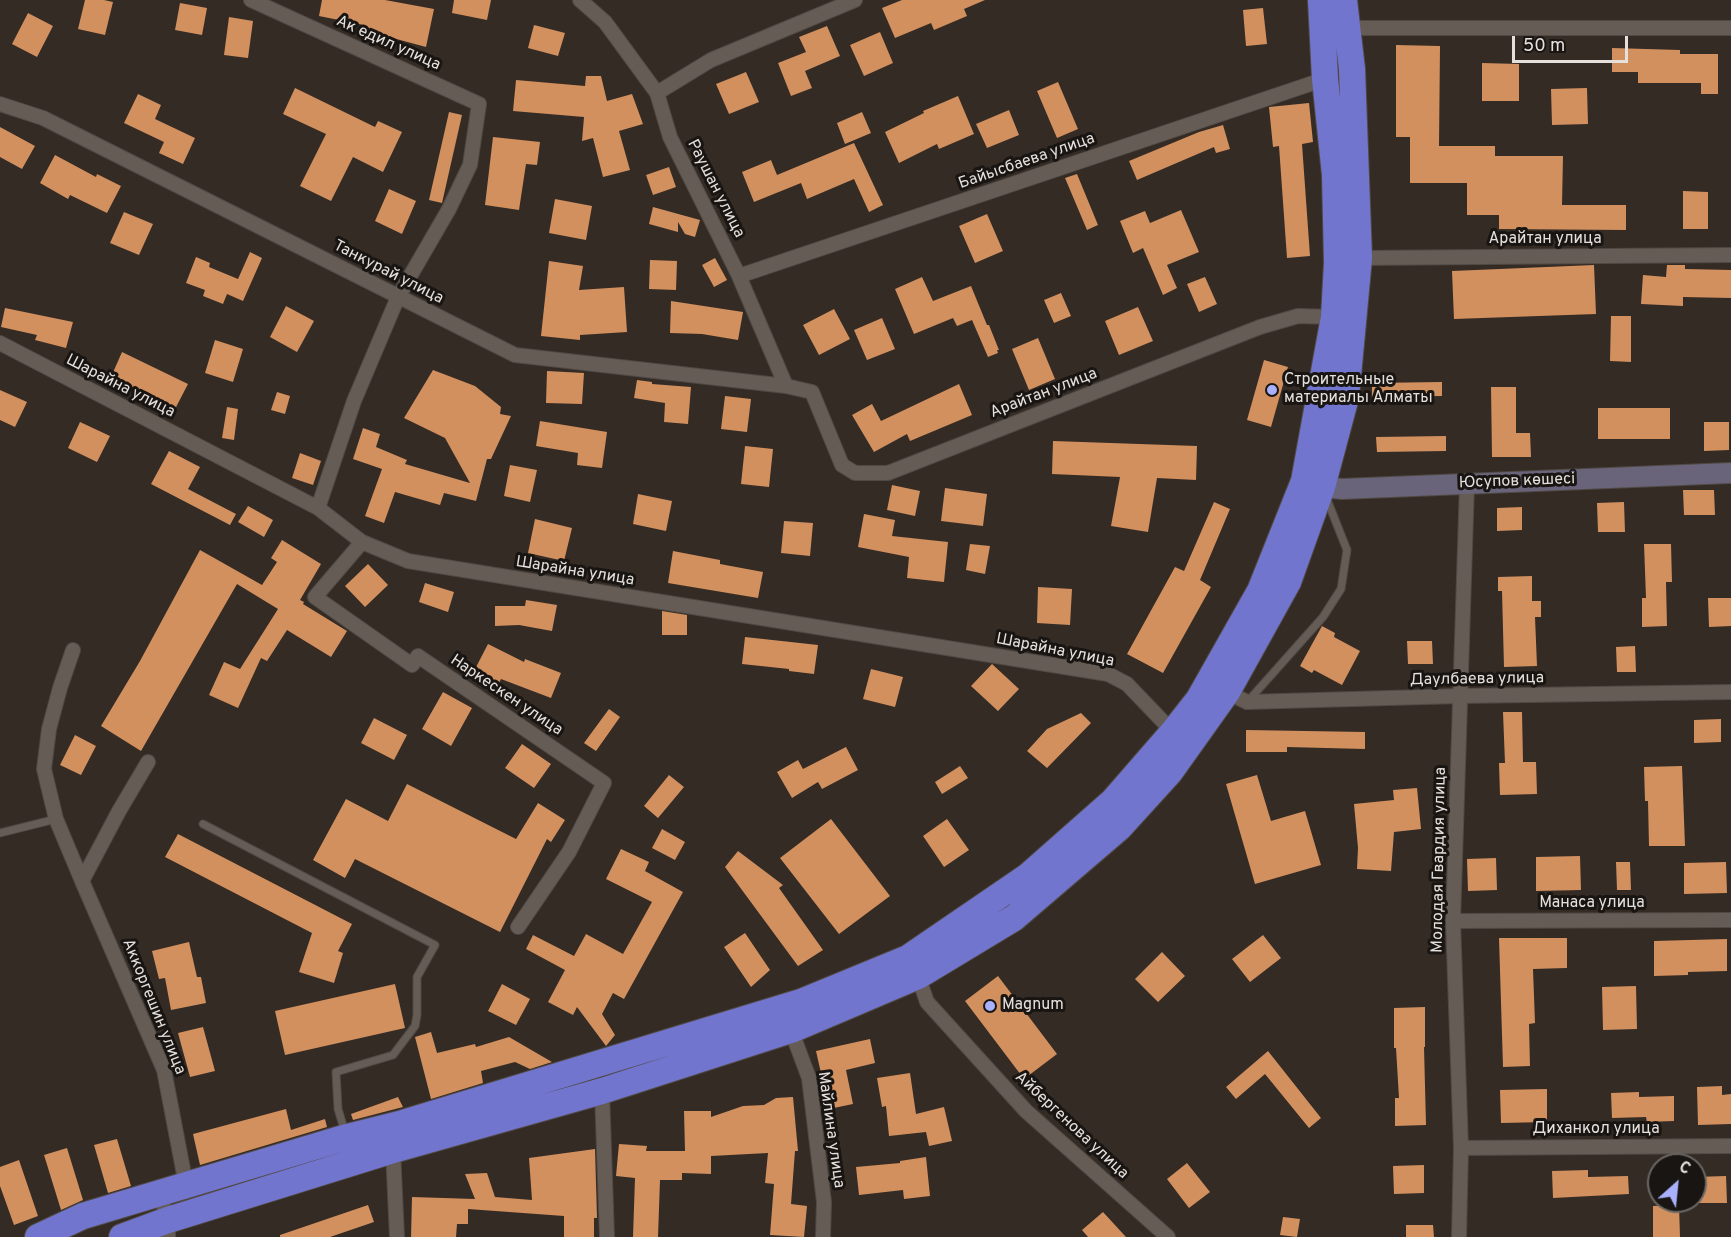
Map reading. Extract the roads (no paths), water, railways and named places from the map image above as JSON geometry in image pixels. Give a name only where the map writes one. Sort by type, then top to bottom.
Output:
[{"type":"highway","points":[[122,1237],[168,1229],[393,1150],[602,1091],[791,1030],[918,976],[1014,918],[1119,828],[1237,697],[1288,582],[1313,484],[1334,317],[1338,263],[1335,175],[1320,0]]},
{"type":"highway","points":[[38,1237],[83,1216],[347,1137],[403,1124],[801,1002],[908,958],[1028,876],[1113,801],[1199,699],[1260,591],[1313,484],[1346,397],[1359,258],[1352,69],[1344,0]]},
{"type":"street","name":"Ак едил улица","points":[[251,0],[479,104],[470,165],[450,209],[398,297]]},
{"type":"street","name":"Раушан улица","points":[[580,0],[605,22],[657,93],[670,137],[740,276],[786,386]]},
{"type":"street","points":[[657,93],[711,60],[855,0]]},
{"type":"street","points":[[1346,28],[1731,28]]},
{"type":"street","name":"Байысбаева улица","points":[[740,276],[1325,79]]},
{"type":"street","name":"Танкурай улица","points":[[0,104],[43,118],[515,355],[786,386]]},
{"type":"street","name":"Арайтан улица","points":[[1359,258],[1731,255]]},
{"type":"street","points":[[318,508],[354,401],[398,297]]},
{"type":"street","name":"Арайтан улица","points":[[786,386],[812,392],[842,465],[855,473],[888,474],[1260,327],[1299,316],[1334,317]]},
{"type":"street","name":"Шарайна улица","points":[[0,343],[318,508],[362,542],[408,561],[1108,674],[1127,684],[1173,732]]},
{"type":"street","name":"Юсупов көшесі","points":[[1313,484],[1342,489],[1731,473]]},
{"type":"street","name":"Молодая Гвардия улица","points":[[1459,1237],[1461,1148],[1453,921],[1467,484]]},
{"type":"street","name":"Наркескен улица","points":[[362,542],[315,597],[412,665],[418,656],[604,783],[569,852],[518,927]]},
{"type":"street","name":"Аккоргешин улица","points":[[73,650],[49,729],[44,769],[56,819],[164,1071],[186,1185]]},
{"type":"street","name":"Даулбаева улица","points":[[1237,697],[1731,692]]},
{"type":"street","points":[[82,881],[148,762]]},
{"type":"street","name":"Манаса улица","points":[[1453,921],[1731,920]]},
{"type":"street","name":"Айбергенова улица","points":[[918,976],[927,1002],[1026,1111],[1168,1237]]},
{"type":"street","name":"Майлина улица","points":[[791,1030],[808,1078],[824,1202],[823,1237]]},
{"type":"street","points":[[602,1091],[607,1237]]},
{"type":"street","name":"Диханкол улица","points":[[1461,1148],[1731,1146]]},
{"type":"street","points":[[393,1150],[397,1237]]},
{"type":"street","points":[[160,1193],[168,1229]]},
{"type":"lane","points":[[1237,697],[1323,617],[1341,590],[1347,550],[1313,484]]},
{"type":"lane","points":[[0,833],[56,819]]},
{"type":"lane","points":[[203,824],[435,945],[417,976],[415,1026],[393,1055],[336,1072],[338,1109],[347,1137]]},
{"type":"place","name":"Строительные материалы Алматы","points":[[1272,390]]},
{"type":"place","name":"Magnum","points":[[990,1006]]}]
